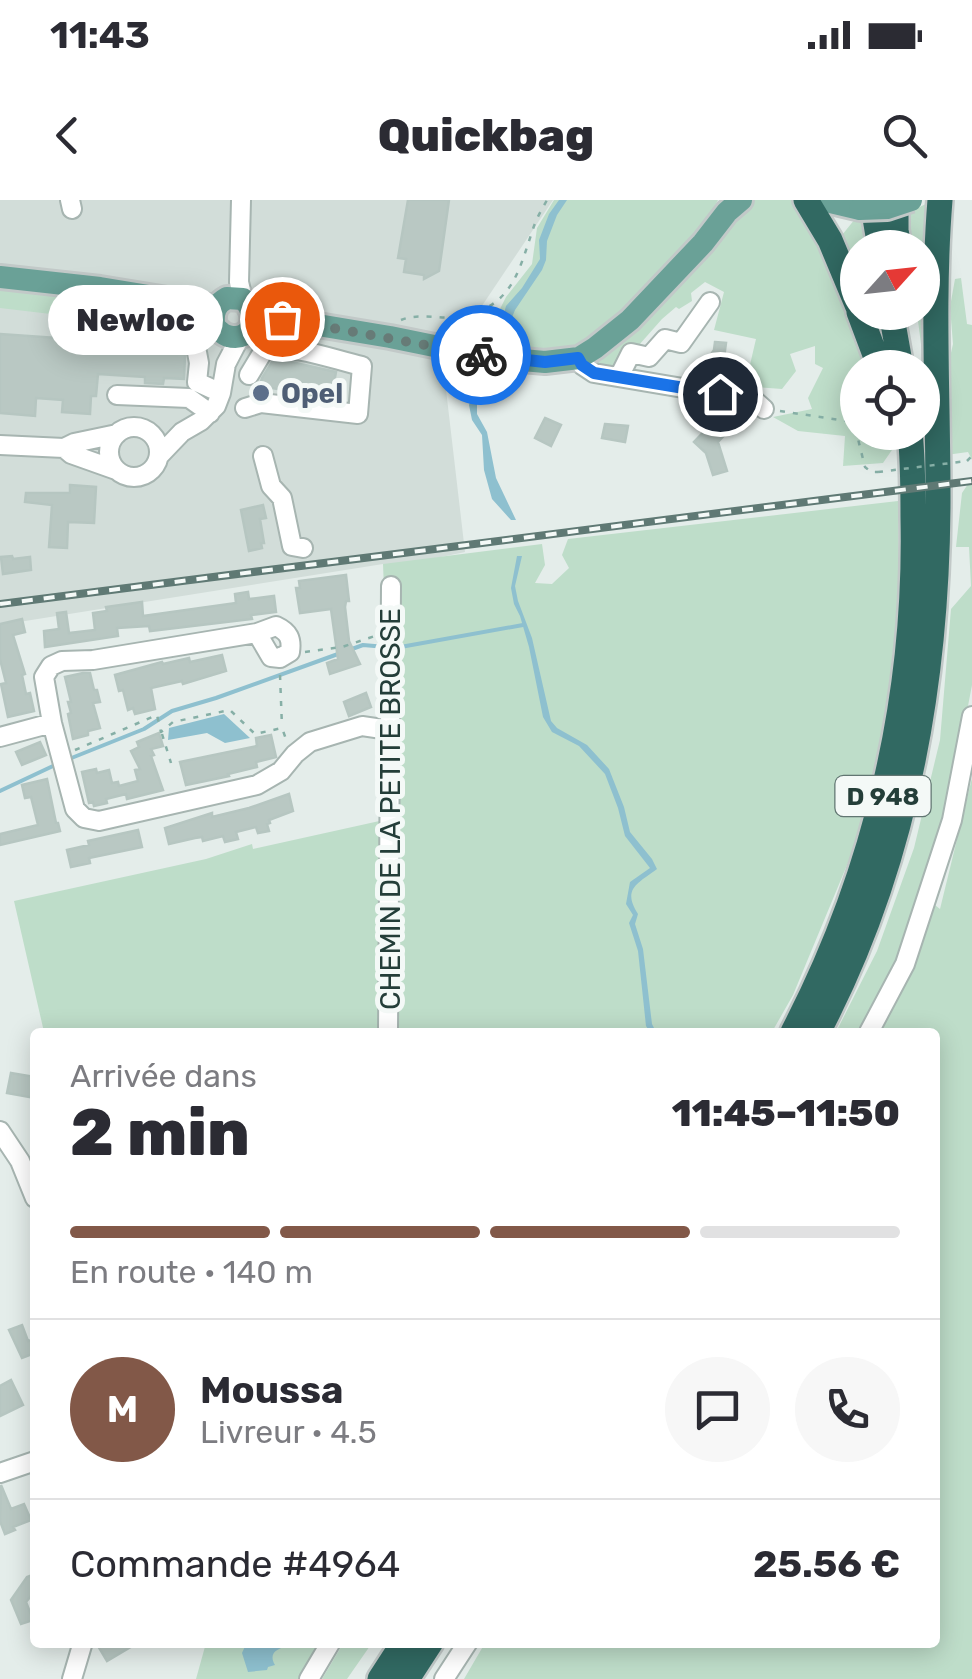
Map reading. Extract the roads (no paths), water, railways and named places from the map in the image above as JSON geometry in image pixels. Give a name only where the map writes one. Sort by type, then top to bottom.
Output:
[{"type":"highway","points":[[806,200],[840,265]]},
{"type":"highway","points":[[896,200],[898,230]]},
{"type":"highway","points":[[936,566],[940,200]]},
{"type":"highway","points":[[866,205],[874,230]]},
{"type":"highway","points":[[904,450],[914,544]]},
{"type":"highway","name":"D 948","points":[[795,1028],[840,932],[866,860],[894,747],[908,657],[914,544],[911,450]]},
{"type":"highway","name":"D 948","points":[[820,1028],[864,931],[897,833],[914,762],[933,624],[936,566],[928,450]]},
{"type":"highway","points":[[380,1679],[400,1648]]},
{"type":"highway","points":[[407,1679],[427,1648]]},
{"type":"main road","points":[[822,200],[887,208],[911,200]]},
{"type":"main road","points":[[0,277],[100,288],[488,356],[545,362],[578,358],[630,320],[704,243],[734,204]]},
{"type":"street","points":[[64,448],[128,476],[142,476],[153,469],[159,456],[182,432],[216,406],[234,313],[241,200]]},
{"type":"street","points":[[619,377],[631,353],[649,357],[664,338],[681,343],[710,302]]},
{"type":"street","points":[[183,340],[196,347],[197,382],[221,393]]},
{"type":"street","points":[[245,408],[262,404],[358,414],[362,366],[275,348],[264,350],[249,375]]},
{"type":"street","points":[[578,358],[594,373],[754,400],[764,409]]},
{"type":"street","points":[[118,395],[189,398],[210,413]]},
{"type":"street","points":[[0,445],[64,448],[133,427],[150,433],[182,432]]},
{"type":"street","points":[[150,433],[158,444],[159,456]]},
{"type":"street","points":[[116,470],[109,452],[117,434]]},
{"type":"street","points":[[263,456],[271,486],[282,498],[292,546],[303,548]]},
{"type":"street","name":"CHEMIN DE LA PETITE BROSSE","points":[[388,1028],[392,586]]},
{"type":"street","points":[[285,659],[292,642],[285,630],[276,626],[256,633],[93,660],[62,661],[51,666],[44,677],[75,809],[84,818],[100,821],[257,785],[281,771],[310,742],[362,726],[389,730]]},
{"type":"street","points":[[870,1028],[905,964],[929,892],[952,820],[972,716]]},
{"type":"street","points":[[0,737],[52,724]]},
{"type":"street","points":[[0,1131],[20,1161],[30,1186]]},
{"type":"street","points":[[0,1473],[30,1463]]},
{"type":"street","points":[[72,1679],[81,1648]]},
{"type":"street","points":[[309,1679],[327,1648]]},
{"type":"street","points":[[444,1679],[464,1648]]},
{"type":"water","points":[[559,200],[567,200],[547,241],[542,270],[515,310],[502,342],[497,339],[506,306],[540,259],[539,240]]},
{"type":"water","points":[[491,371],[496,372],[490,390],[477,402],[477,414],[487,432],[496,478],[516,520],[511,520],[492,499],[484,470],[482,435],[472,420],[469,405],[473,394],[486,386]]},
{"type":"water","points":[[517,556],[522,556],[515,586],[532,638],[551,721],[587,745],[609,769],[630,832],[657,869],[634,888],[631,899],[638,914],[635,924],[643,949],[654,1028],[646,1026],[638,951],[629,923],[633,915],[626,904],[630,882],[650,868],[625,836],[605,774],[579,746],[552,732],[543,717],[529,647],[511,588]]},
{"type":"water","points":[[224,714],[250,738],[225,743],[207,733],[168,740],[169,728]]},
{"type":"water","points":[[244,1648],[282,1648],[273,1655],[275,1665],[267,1670],[248,1672],[242,1653]]},
{"type":"waterway","points":[[395,648],[523,625]]},
{"type":"waterway","points":[[352,649],[363,645],[386,647]]},
{"type":"waterway","points":[[69,759],[144,729],[172,711],[338,654]]},
{"type":"waterway","points":[[0,791],[53,766]]},
{"type":"railway","points":[[0,604],[972,481]]},
{"type":"place","name":"Newloc","points":[[282,319]]},
{"type":"place","name":"Opel","points":[[261,393]]}]
